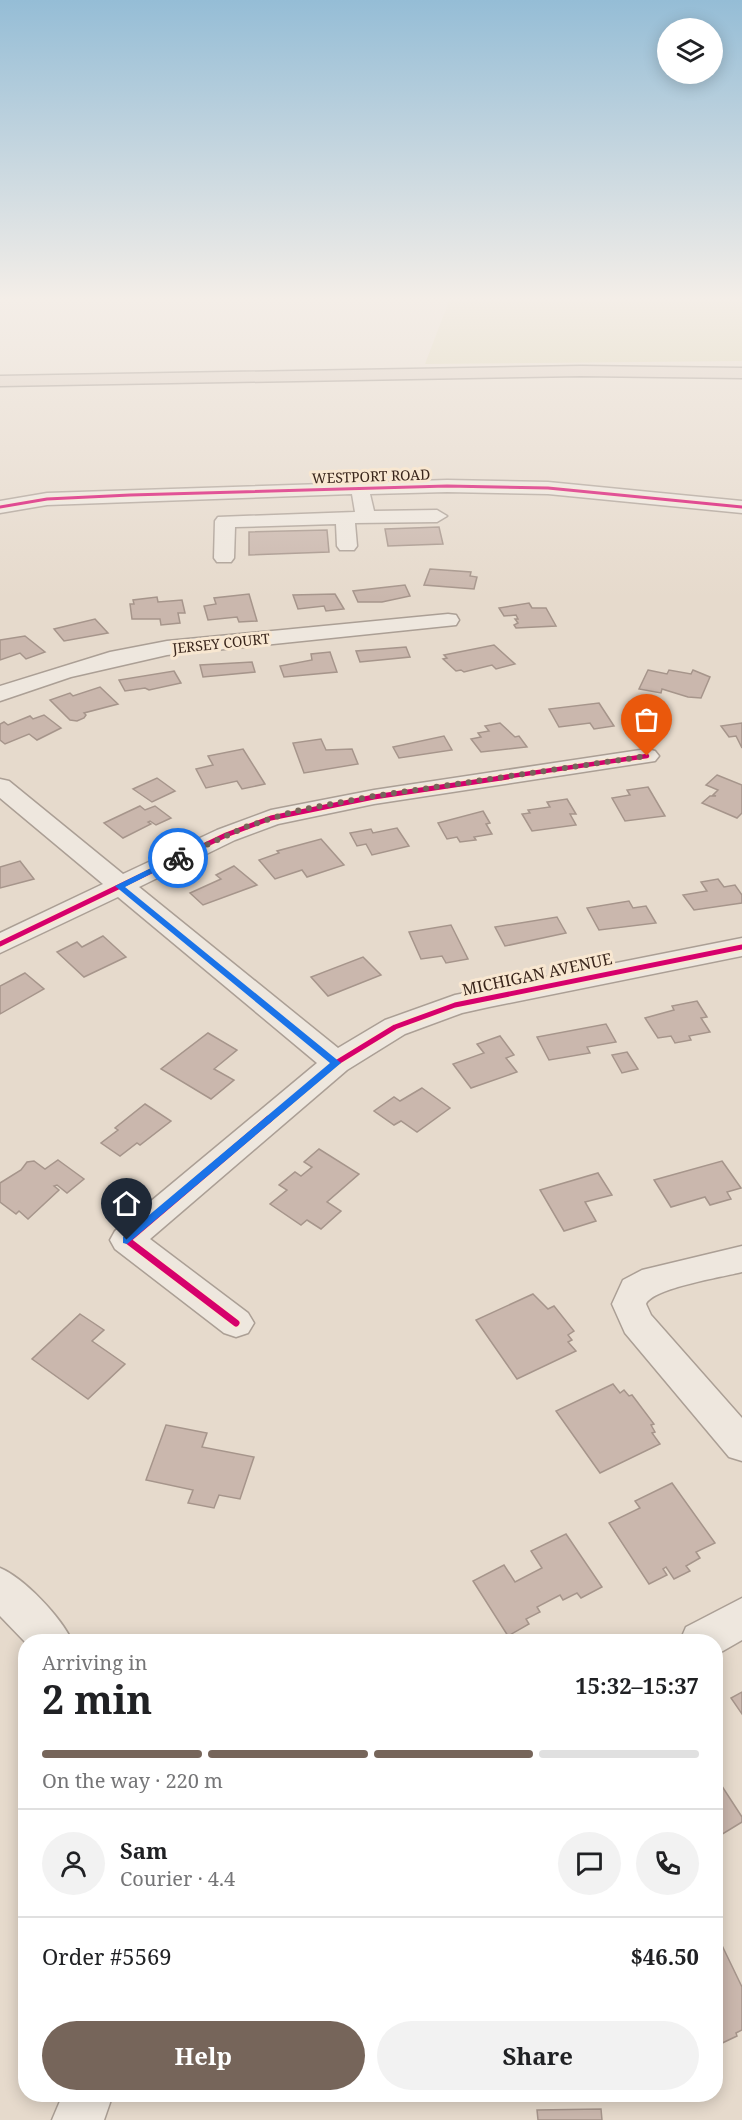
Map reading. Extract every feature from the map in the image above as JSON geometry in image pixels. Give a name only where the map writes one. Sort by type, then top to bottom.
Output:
[{"type":"street","name":"WESTPORT ROAD","points":[[0,507],[47,499],[130,495],[360,489],[548,488],[742,507]]},
{"type":"street","points":[[360,489],[366,517]]},
{"type":"street","points":[[224,558],[225,521],[436,516]]},
{"type":"street","points":[[345,518],[347,546]]},
{"type":"street","name":"JERSEY COURT","points":[[0,694],[63,672],[118,657],[167,648],[448,620]]},
{"type":"street","points":[[0,944],[226,835],[295,811],[374,796],[647,756]]},
{"type":"street","points":[[0,786],[336,1063]]},
{"type":"street","name":"MICHIGAN AVENUE","points":[[236,1323],[127,1240],[336,1063],[395,1027],[455,1005],[547,984],[742,947]]},
{"type":"street","points":[[742,1258],[654,1280],[635,1290],[629,1304],[637,1323],[742,1445]]},
{"type":"street","points":[[0,1587],[44,1634]]},
{"type":"street","points":[[713,1634],[742,1618]]},
{"type":"street","points":[[78,2120],[85,2102]]},
{"type":"building","points":[[439,527],[443,544],[388,546],[385,529]]},
{"type":"building","points":[[327,530],[329,552],[249,555],[249,532]]},
{"type":"building","points":[[430,569],[471,572],[470,576],[477,577],[474,589],[424,585]]},
{"type":"building","points":[[405,585],[410,596],[382,602],[358,602],[353,591]]},
{"type":"building","points":[[249,594],[257,621],[239,622],[237,617],[208,620],[204,606],[216,604],[214,598]]},
{"type":"building","points":[[335,594],[344,609],[326,611],[324,606],[298,609],[293,595]]},
{"type":"building","points":[[157,597],[158,602],[182,600],[185,613],[178,613],[180,623],[161,625],[160,619],[132,619],[130,604],[134,604],[133,600]]},
{"type":"building","points":[[529,603],[532,608],[546,608],[556,626],[516,628],[514,625],[518,623],[515,619],[518,619],[516,615],[504,616],[499,608]]},
{"type":"building","points":[[95,619],[108,633],[64,641],[54,629]]},
{"type":"building","points":[[25,636],[45,652],[26,659],[20,653],[0,660],[0,640]]},
{"type":"building","points":[[494,645],[515,664],[496,669],[492,665],[464,672],[456,671],[443,659],[447,658],[444,655]]},
{"type":"building","points":[[406,647],[410,657],[360,662],[356,651]]},
{"type":"building","points":[[330,652],[337,672],[284,677],[280,666],[312,660],[311,654]]},
{"type":"building","points":[[252,662],[255,672],[203,677],[200,665]]},
{"type":"building","points":[[648,670],[667,674],[669,670],[691,674],[693,670],[710,677],[701,698],[688,697],[662,689],[661,693],[639,689]]},
{"type":"building","points":[[174,671],[181,683],[149,690],[145,688],[125,691],[119,680]]},
{"type":"building","points":[[100,687],[118,704],[84,713],[86,715],[84,718],[77,721],[70,720],[50,700],[70,693],[73,696]]},
{"type":"building","points":[[599,703],[614,726],[594,729],[590,723],[559,727],[549,709]]},
{"type":"building","points":[[44,715],[61,728],[37,740],[29,734],[5,744],[0,740],[0,724],[4,722],[8,725],[30,716],[33,719]]},
{"type":"building","points":[[500,723],[515,737],[519,736],[527,747],[481,752],[471,739],[481,737],[478,733],[489,731],[485,726]]},
{"type":"building","points":[[742,723],[742,748],[736,736],[729,737],[721,726]]},
{"type":"building","points":[[444,736],[452,750],[399,758],[393,747]]},
{"type":"building","points":[[321,739],[326,750],[352,749],[358,764],[304,773],[293,743]]},
{"type":"building","points":[[243,749],[265,784],[242,789],[237,781],[206,788],[196,769],[213,765],[208,756]]},
{"type":"building","points":[[717,775],[742,785],[742,813],[737,818],[702,803],[710,796],[716,796],[713,795],[718,790],[706,785]]},
{"type":"building","points":[[157,778],[175,791],[152,802],[133,789]]},
{"type":"building","points":[[648,787],[665,816],[625,821],[612,798],[630,795],[627,790]]},
{"type":"building","points":[[567,799],[576,814],[570,814],[576,825],[532,831],[522,814],[530,813],[528,810],[550,807],[547,802]]},
{"type":"building","points":[[140,806],[145,810],[155,806],[171,818],[156,825],[150,821],[148,822],[151,824],[123,838],[104,823]]},
{"type":"building","points":[[483,811],[490,823],[486,824],[492,834],[474,837],[476,840],[460,842],[457,837],[447,839],[438,823]]},
{"type":"building","points":[[397,828],[409,846],[372,855],[366,844],[357,846],[350,833],[371,829],[373,833]]},
{"type":"building","points":[[321,839],[344,865],[307,877],[302,870],[275,879],[259,860],[279,853],[277,851]]},
{"type":"building","points":[[20,861],[34,879],[0,888],[0,867]]},
{"type":"building","points":[[234,866],[257,885],[203,905],[190,893],[221,879],[216,875]]},
{"type":"building","points":[[718,879],[724,887],[735,885],[742,895],[742,903],[694,910],[683,895],[707,891],[701,882]]},
{"type":"building","points":[[629,901],[633,908],[646,906],[656,923],[599,930],[587,908]]},
{"type":"building","points":[[557,917],[566,933],[505,946],[495,927]]},
{"type":"building","points":[[451,925],[468,959],[446,963],[442,956],[421,959],[409,932]]},
{"type":"building","points":[[103,936],[126,957],[84,977],[57,952],[77,942],[82,947]]},
{"type":"building","points":[[363,957],[381,975],[328,996],[311,977]]},
{"type":"building","points":[[25,973],[44,989],[0,1014],[0,986]]},
{"type":"building","points":[[697,1001],[707,1017],[701,1018],[710,1032],[689,1036],[691,1040],[675,1043],[671,1036],[658,1038],[645,1018],[674,1010],[672,1006]]},
{"type":"building","points":[[606,1024],[616,1042],[587,1047],[590,1053],[549,1060],[537,1037]]},
{"type":"building","points":[[208,1033],[237,1050],[214,1069],[234,1080],[211,1099],[161,1069]]},
{"type":"building","points":[[500,1036],[514,1055],[506,1058],[517,1072],[471,1088],[453,1064],[484,1053],[477,1044]]},
{"type":"building","points":[[627,1052],[638,1069],[622,1073],[612,1055]]},
{"type":"building","points":[[422,1088],[450,1108],[417,1132],[401,1121],[394,1125],[374,1111],[394,1097],[400,1101]]},
{"type":"building","points":[[145,1104],[171,1121],[140,1145],[137,1143],[120,1156],[101,1143],[118,1130],[115,1128]]},
{"type":"building","points":[[319,1149],[359,1174],[327,1202],[341,1211],[321,1229],[307,1220],[301,1225],[270,1204],[287,1190],[279,1185],[295,1172],[301,1176],[312,1167],[304,1162]]},
{"type":"building","points":[[58,1160],[84,1179],[67,1193],[57,1185],[54,1186],[59,1190],[28,1219],[19,1211],[16,1214],[0,1202],[0,1183],[21,1170],[27,1162],[34,1161],[45,1169]]},
{"type":"building","points":[[722,1161],[741,1188],[727,1192],[731,1199],[710,1205],[705,1197],[671,1207],[654,1180]]},
{"type":"building","points":[[598,1173],[612,1195],[585,1202],[596,1221],[564,1231],[540,1190]]},
{"type":"building","points":[[533,1294],[548,1309],[554,1306],[574,1331],[568,1335],[572,1340],[568,1342],[576,1351],[517,1379],[476,1320]]},
{"type":"building","points":[[80,1314],[104,1330],[92,1341],[125,1364],[88,1399],[32,1359]]},
{"type":"building","points":[[613,1384],[620,1393],[624,1390],[629,1396],[632,1395],[654,1424],[651,1425],[655,1432],[652,1433],[660,1444],[600,1473],[556,1411]]},
{"type":"building","points":[[166,1425],[207,1433],[202,1447],[254,1457],[240,1499],[219,1495],[214,1508],[188,1503],[193,1490],[146,1480]]},
{"type":"building","points":[[672,1483],[715,1543],[696,1552],[700,1558],[686,1566],[690,1571],[674,1579],[666,1567],[663,1569],[667,1575],[649,1584],[609,1523],[640,1508],[635,1501]]},
{"type":"building","points":[[566,1534],[602,1587],[581,1598],[577,1593],[563,1600],[560,1595],[537,1607],[540,1612],[526,1619],[529,1624],[512,1634],[507,1634],[473,1581],[504,1565],[515,1582],[542,1568],[531,1551]]},
{"type":"building","points":[[742,1692],[742,1714],[731,1698]]},
{"type":"building","points":[[723,1788],[742,1817],[742,1822],[723,1834]]},
{"type":"building","points":[[723,1948],[742,1987],[742,2030],[736,2033],[737,2036],[723,2043]]},
{"type":"building","points":[[601,2109],[602,2120],[538,2120],[537,2110]]},
{"type":"cycle path","points":[[0,507],[47,499],[130,495],[447,486],[548,488],[742,507]]},
{"type":"cycle path","points":[[0,944],[226,835],[271,818],[374,797],[647,756]]},
{"type":"cycle path","points":[[236,1323],[127,1240],[336,1063],[395,1027],[455,1005],[742,947]]},
{"type":"way so far","points":[[178,858],[248,826],[295,811],[374,796],[647,756]]},
{"type":"route","points":[[127,1240],[336,1063],[119,886],[178,858]]}]
